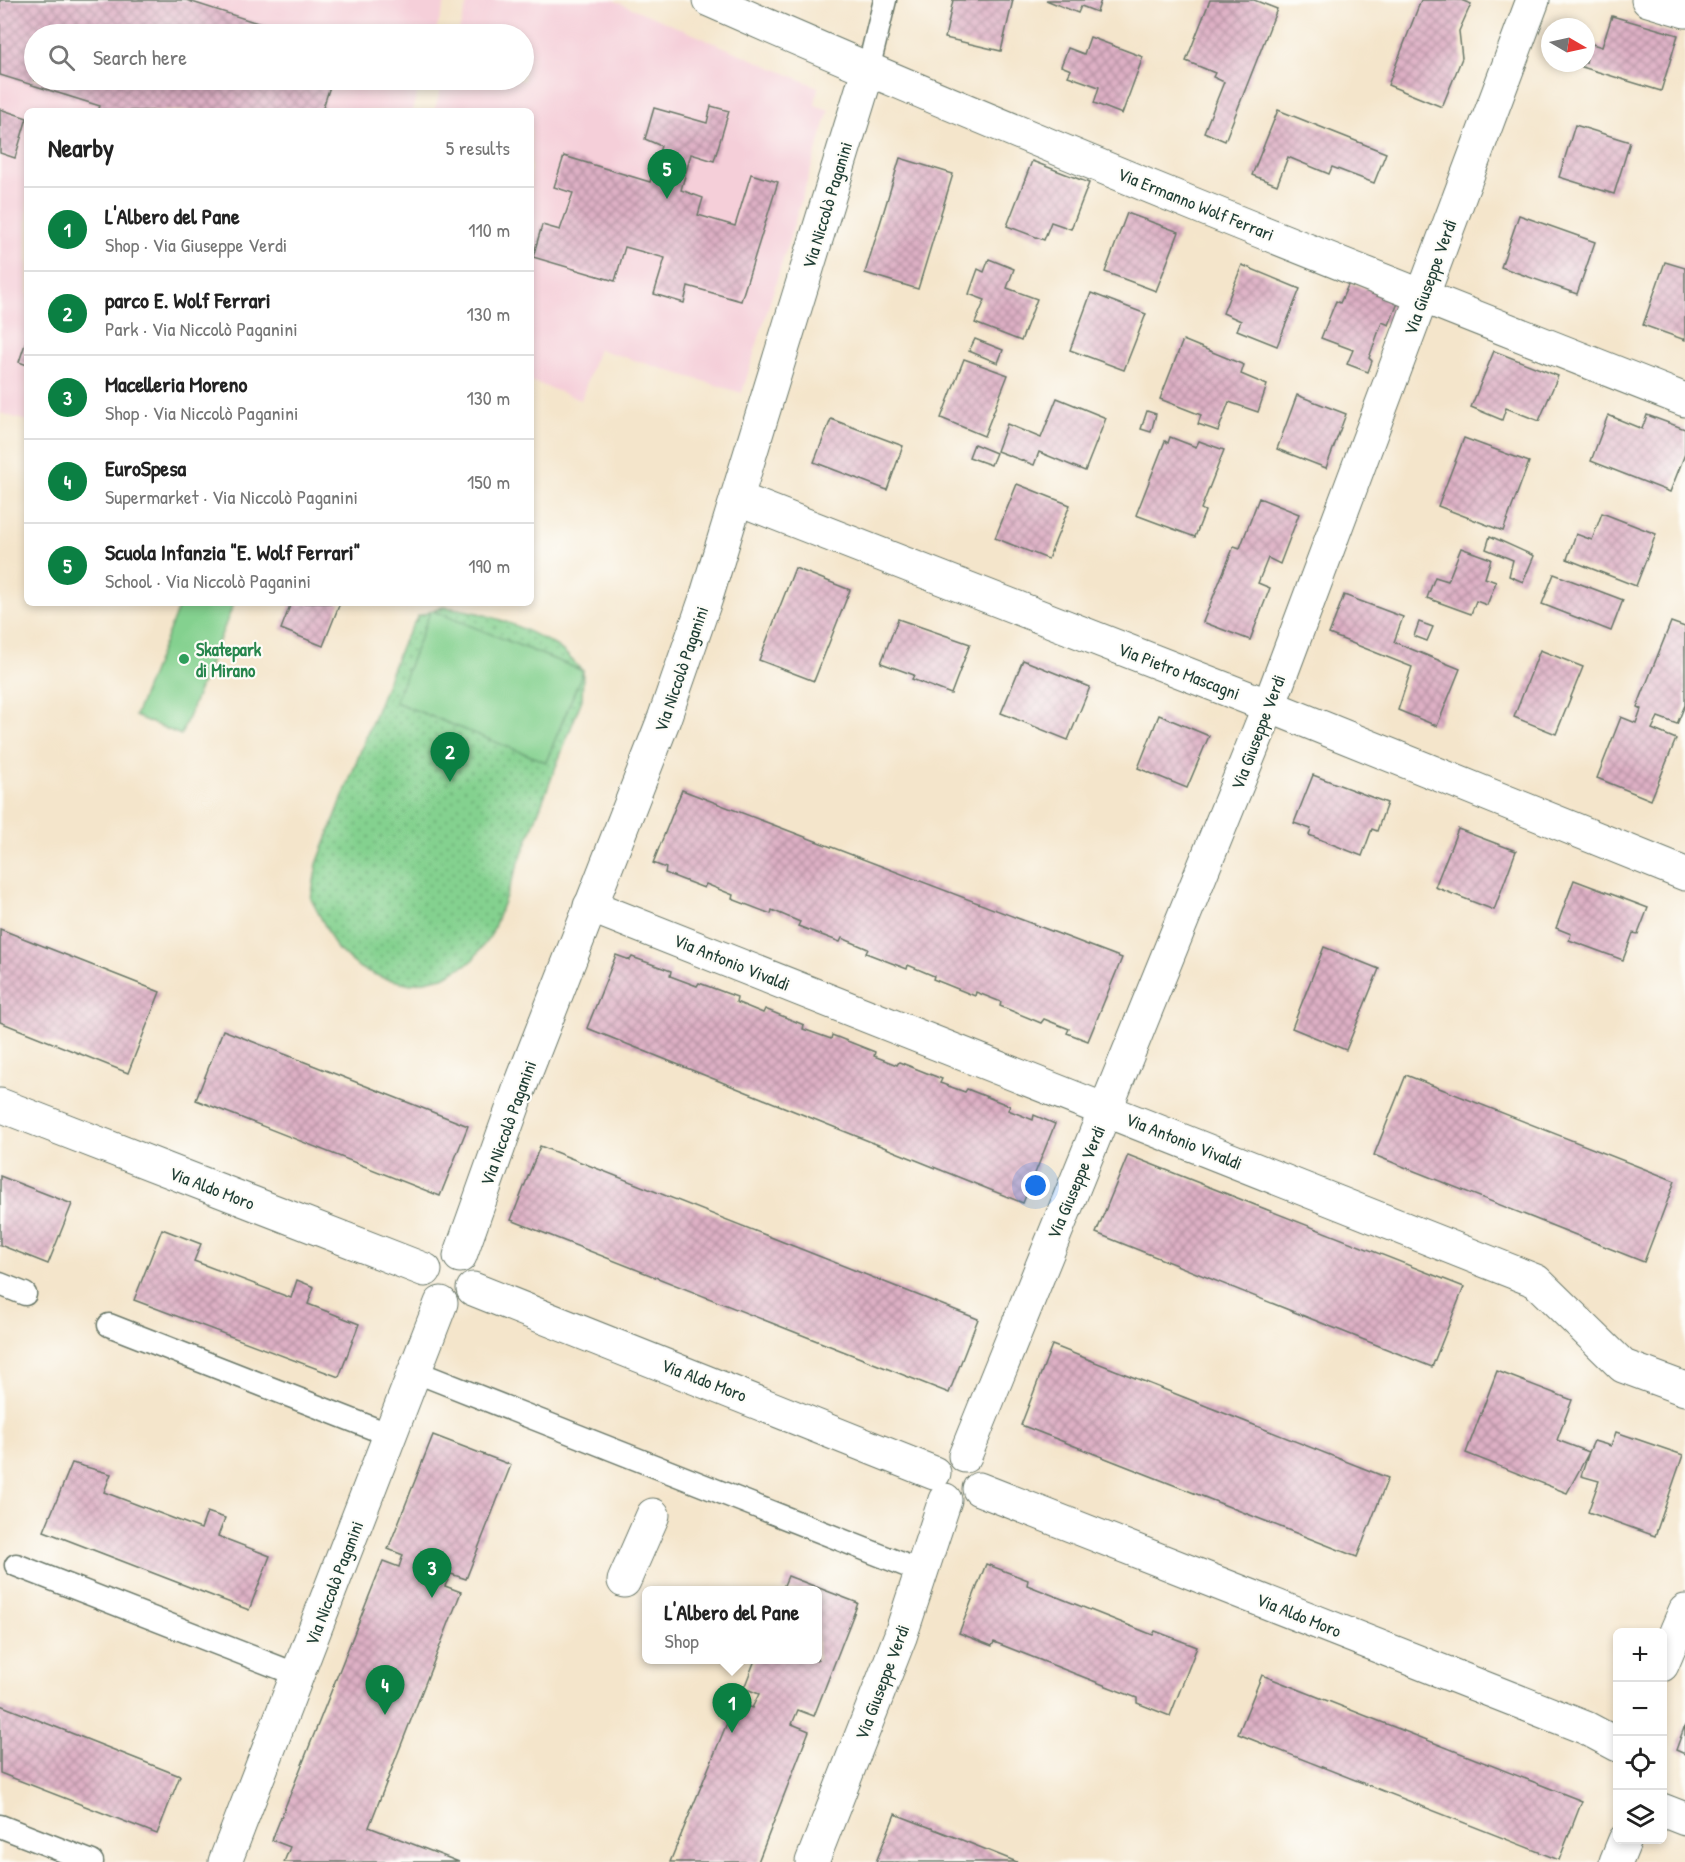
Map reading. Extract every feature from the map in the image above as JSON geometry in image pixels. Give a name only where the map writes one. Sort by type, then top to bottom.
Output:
[{"type":"street","name":"Via Ermanno Wolf Ferrari","points":[[709,0],[868,70],[1423,297],[1685,400]]},
{"type":"street","name":"Via Giuseppe Verdi","points":[[965,1456],[1269,706],[1533,0]]},
{"type":"street","points":[[1648,0],[1685,12]]},
{"type":"street","name":"Via Niccolò Paganini","points":[[460,1256],[520,1088],[664,719],[739,499],[868,70]]},
{"type":"street","name":"Via Pietro Mascagni","points":[[739,499],[1269,706],[1685,874]]},
{"type":"street","name":"Via Antonio Vivaldi","points":[[590,906],[1536,1281],[1623,1366],[1685,1389]]},
{"type":"street","name":"Via Aldo Moro","points":[[0,1106],[425,1270]]},
{"type":"street","points":[[442,1254],[460,1256],[471,1265],[474,1273],[472,1289],[461,1302],[441,1303],[429,1295],[425,1288],[425,1270],[428,1263],[442,1254]]},
{"type":"street","name":"Via Aldo Moro","points":[[472,1289],[940,1486]]},
{"type":"street","name":"Via Niccolò Paganini","points":[[225,1862],[441,1303]]},
{"type":"street","points":[[949,1456],[965,1456],[977,1466],[981,1482],[974,1496],[960,1503],[940,1486],[937,1466],[949,1456]]},
{"type":"street","name":"Via Giuseppe Verdi","points":[[812,1862],[900,1637],[920,1571],[940,1486]]},
{"type":"street","name":"Via Aldo Moro","points":[[979,1489],[1586,1728],[1613,1743]]},
{"type":"street","points":[[624,1581],[653,1515]]},
{"type":"street","points":[[1667,1653],[1685,1611]]},
{"type":"street","points":[[1667,1812],[1685,1819]]},
{"type":"street","points":[[1616,1862],[1623,1844]]},
{"type":"lane","points":[[868,70],[885,0]]},
{"type":"lane","points":[[0,1284],[25,1294]]},
{"type":"lane","points":[[109,1325],[390,1435]]},
{"type":"lane","points":[[414,1371],[920,1571]]},
{"type":"lane","points":[[16,1565],[298,1675]]},
{"type":"lane","points":[[0,1826],[93,1862]]},
{"type":"shaded area","points":[[0,0],[446,0],[438,24],[24,24],[24,90],[418,90],[413,108],[24,108],[24,420],[0,413]]},
{"type":"shaded area","points":[[468,0],[613,0],[818,87],[815,105],[829,110],[742,393],[598,349],[581,400],[534,382],[534,108],[435,108],[441,90],[534,90],[534,24],[461,24]]},
{"type":"green space","name":"Skatepark di Mirano","points":[[179,606],[233,606],[181,735],[135,716]]},
{"type":"green space","points":[[443,607],[501,620],[556,646],[583,671],[582,699],[491,935],[471,962],[443,977],[411,984],[383,978],[360,968],[337,949],[311,899],[317,864],[402,644],[418,616]]},
{"type":"green space","points":[[431,610],[583,671],[546,762],[395,702]]},
{"type":"building","points":[[0,0],[186,0],[261,24],[24,24],[24,82],[0,75]]},
{"type":"building","points":[[953,0],[1013,0],[1001,51],[945,38]]},
{"type":"building","points":[[1046,0],[1101,0],[1097,12],[1081,6],[1078,13]]},
{"type":"building","points":[[1210,0],[1254,0],[1277,9],[1225,141],[1204,132],[1224,82],[1213,77],[1215,73],[1186,61]]},
{"type":"building","points":[[1421,0],[1461,0],[1471,4],[1459,31],[1462,58],[1442,107],[1388,85]]},
{"type":"building","points":[[1612,16],[1678,35],[1661,91],[1595,71],[1595,45],[1602,47]]},
{"type":"building","points":[[1090,37],[1143,57],[1122,114],[1094,103],[1099,87],[1068,76],[1071,70],[1061,66],[1068,48],[1084,54]]},
{"type":"building","points":[[48,90],[329,90],[323,108],[99,108],[100,106]]},
{"type":"building","points":[[711,106],[729,111],[714,161],[691,154],[681,190],[703,198],[698,215],[735,226],[751,174],[778,182],[741,301],[688,286],[684,303],[654,294],[665,258],[625,247],[615,281],[534,257],[542,225],[560,230],[573,193],[554,187],[564,156],[650,182],[661,146],[645,139],[654,108],[707,123]]},
{"type":"building","points":[[0,109],[24,117],[24,128],[15,158],[0,153]]},
{"type":"building","points":[[1278,110],[1386,153],[1374,183],[1332,167],[1329,174],[1288,157],[1277,185],[1252,175]]},
{"type":"building","points":[[1575,125],[1630,142],[1614,194],[1559,177]]},
{"type":"building","points":[[900,158],[953,174],[918,289],[865,273]]},
{"type":"building","points":[[1032,161],[1089,183],[1071,229],[1051,222],[1044,240],[1007,226]]},
{"type":"building","points":[[1127,213],[1179,232],[1156,291],[1105,272]]},
{"type":"building","points":[[1519,215],[1595,242],[1577,294],[1501,267]]},
{"type":"building","points":[[989,259],[1014,269],[1007,288],[1037,299],[1021,341],[975,323],[985,300],[969,294],[978,269],[984,272]]},
{"type":"building","points":[[1665,262],[1685,268],[1685,340],[1643,325]]},
{"type":"building","points":[[1242,265],[1300,289],[1277,346],[1237,330],[1241,321],[1223,313]]},
{"type":"building","points":[[1349,283],[1400,298],[1389,325],[1382,322],[1369,358],[1372,361],[1368,372],[1347,364],[1353,350],[1321,338],[1336,301],[1340,303]]},
{"type":"building","points":[[1091,293],[1146,314],[1124,370],[1070,350]]},
{"type":"building","points":[[975,339],[1003,350],[998,363],[969,351]]},
{"type":"building","points":[[1183,340],[1244,365],[1241,374],[1267,385],[1258,412],[1229,402],[1218,431],[1198,424],[1201,415],[1160,399]]},
{"type":"building","points":[[24,347],[24,364],[19,362]]},
{"type":"building","points":[[1494,351],[1558,376],[1539,421],[1506,408],[1502,420],[1471,407]]},
{"type":"building","points":[[964,359],[1008,375],[984,436],[941,418]]},
{"type":"building","points":[[1297,395],[1346,414],[1326,468],[1277,449]]},
{"type":"building","points":[[1057,398],[1106,418],[1085,471],[1039,452],[1034,465],[997,451],[1007,424],[1041,438]]},
{"type":"building","points":[[1147,411],[1156,414],[1151,432],[1141,429]]},
{"type":"building","points":[[1608,415],[1642,429],[1647,415],[1685,429],[1685,454],[1670,492],[1591,461]]},
{"type":"building","points":[[831,419],[903,446],[887,490],[814,462]]},
{"type":"building","points":[[1170,437],[1196,447],[1199,441],[1224,450],[1201,509],[1205,511],[1195,537],[1136,515],[1165,441],[1168,443]]},
{"type":"building","points":[[1464,438],[1529,462],[1503,531],[1438,506]]},
{"type":"building","points":[[974,444],[996,453],[991,465],[969,457]]},
{"type":"building","points":[[1017,484],[1070,505],[1048,559],[995,538]]},
{"type":"building","points":[[1259,498],[1299,514],[1280,564],[1268,558],[1258,583],[1270,588],[1250,640],[1203,622],[1234,546],[1240,548]]},
{"type":"building","points":[[1602,513],[1656,534],[1636,586],[1567,559],[1576,534],[1592,540]]},
{"type":"building","points":[[1490,536],[1534,556],[1523,582],[1509,576],[1513,560],[1486,549]]},
{"type":"building","points":[[1461,548],[1491,559],[1485,578],[1496,582],[1487,605],[1476,601],[1471,614],[1427,598],[1435,577],[1448,581]]},
{"type":"building","points":[[795,568],[850,590],[814,681],[759,660]]},
{"type":"building","points":[[1554,574],[1623,600],[1611,631],[1542,604]]},
{"type":"building","points":[[1344,595],[1403,617],[1394,642],[1460,669],[1437,726],[1398,710],[1412,667],[1329,634]]},
{"type":"building","points":[[290,606],[339,606],[323,646],[281,629]]},
{"type":"building","points":[[898,619],[970,644],[951,694],[912,679],[914,675],[881,663]]},
{"type":"building","points":[[1419,622],[1433,627],[1427,641],[1414,636]]},
{"type":"building","points":[[1671,622],[1685,627],[1685,705],[1677,724],[1658,717],[1652,729],[1676,739],[1651,800],[1597,778],[1621,717],[1636,723],[1641,709],[1637,707]]},
{"type":"building","points":[[1540,650],[1583,667],[1556,734],[1514,717]]},
{"type":"building","points":[[1023,660],[1090,687],[1068,740],[1001,713]]},
{"type":"building","points":[[1159,715],[1209,736],[1187,788],[1138,768]]},
{"type":"building","points":[[1313,775],[1387,803],[1377,831],[1372,829],[1362,856],[1309,835],[1311,829],[1294,823]]},
{"type":"building","points":[[682,790],[1122,958],[1088,1041],[1067,1033],[1069,1029],[1044,1019],[1041,1023],[1000,1006],[1001,1002],[976,992],[975,996],[933,979],[934,976],[908,965],[907,969],[866,953],[868,949],[842,938],[840,942],[798,926],[800,922],[772,910],[771,914],[732,899],[733,895],[706,884],[704,888],[665,873],[666,868],[653,863]]},
{"type":"building","points":[[1458,829],[1516,851],[1494,910],[1435,887]]},
{"type":"building","points":[[1574,880],[1648,908],[1638,934],[1633,933],[1623,960],[1569,940],[1571,934],[1556,928]]},
{"type":"building","points":[[0,929],[160,992],[128,1073],[0,1022]]},
{"type":"building","points":[[1324,947],[1379,969],[1346,1050],[1292,1028]]},
{"type":"building","points":[[616,955],[630,960],[632,957],[671,971],[670,976],[697,986],[699,983],[737,997],[736,1002],[763,1013],[765,1009],[804,1025],[803,1029],[831,1039],[832,1035],[875,1052],[874,1056],[897,1065],[899,1062],[942,1079],[940,1083],[965,1092],[967,1089],[1010,1106],[1008,1110],[1033,1120],[1034,1115],[1055,1124],[1023,1203],[587,1028]]},
{"type":"building","points":[[223,1030],[468,1126],[440,1196],[196,1100]]},
{"type":"building","points":[[1406,1075],[1675,1181],[1644,1262],[1374,1155]]},
{"type":"building","points":[[540,1146],[978,1319],[949,1393],[511,1220]]},
{"type":"building","points":[[1128,1155],[1464,1287],[1432,1367],[1096,1233]]},
{"type":"building","points":[[0,1176],[72,1204],[48,1264],[0,1245]]},
{"type":"building","points":[[162,1229],[201,1244],[194,1261],[291,1298],[297,1280],[314,1287],[308,1304],[359,1324],[339,1377],[134,1300]]},
{"type":"building","points":[[1052,1345],[1388,1478],[1357,1557],[1021,1425]]},
{"type":"building","points":[[1497,1371],[1572,1400],[1557,1440],[1589,1452],[1567,1493],[1466,1453]]},
{"type":"building","points":[[1616,1432],[1683,1455],[1655,1536],[1588,1512],[1599,1481],[1581,1476],[1594,1441],[1611,1446]]},
{"type":"building","points":[[433,1435],[511,1465],[466,1579],[451,1574],[445,1586],[461,1592],[369,1827],[459,1862],[284,1862],[290,1847],[272,1840],[383,1561],[399,1567],[403,1555],[388,1549]]},
{"type":"building","points":[[72,1463],[111,1474],[104,1492],[201,1529],[207,1512],[225,1518],[218,1536],[270,1556],[249,1610],[44,1531]]},
{"type":"building","points":[[986,1564],[1028,1580],[1027,1585],[1153,1635],[1155,1631],[1197,1647],[1170,1716],[1137,1703],[1137,1698],[994,1642],[992,1646],[959,1633]]},
{"type":"building","points":[[788,1576],[814,1586],[784,1586]]},
{"type":"building","points":[[822,1589],[858,1603],[814,1716],[798,1710],[792,1724],[809,1731],[758,1862],[670,1862],[736,1701],[752,1708],[759,1694],[744,1688],[753,1664],[822,1664]]},
{"type":"building","points":[[1262,1675],[1582,1801],[1559,1860],[1238,1734]]},
{"type":"building","points":[[0,1705],[180,1776],[157,1834],[0,1773]]},
{"type":"building","points":[[1685,1725],[1685,1754],[1676,1750]]},
{"type":"building","points":[[895,1814],[957,1838],[1017,1862],[876,1862]]},
{"type":"place","name":"Scuola Infanzia \"E. Wolf Ferrari\"","points":[[667,199]]},
{"type":"place","name":"Skatepark di Mirano","points":[[184,659]]},
{"type":"place","name":"parco E. Wolf Ferrari","points":[[450,782]]},
{"type":"place","name":"Macelleria Moreno","points":[[432,1598]]},
{"type":"place","name":"EuroSpesa","points":[[385,1715]]},
{"type":"place","name":"L'Albero del Pane","points":[[732,1733]]}]
